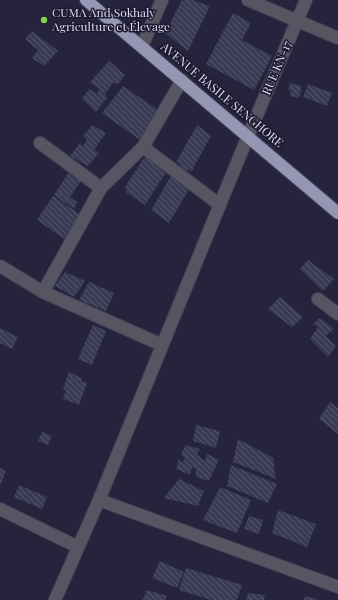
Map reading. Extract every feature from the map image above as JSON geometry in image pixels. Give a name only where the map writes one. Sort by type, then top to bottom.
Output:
[{"type":"highway","name":"AVENUE BASILE SENGHORE","points":[[86,0],[338,213]]},
{"type":"street","points":[[142,46],[162,0]]},
{"type":"street","points":[[248,0],[338,38]]},
{"type":"street","name":"RUE KN-17","points":[[56,600],[99,500],[248,136],[306,0]]},
{"type":"street","points":[[43,292],[101,188],[143,147],[182,80]]},
{"type":"street","points":[[40,143],[101,188]]},
{"type":"street","points":[[143,147],[220,205]]},
{"type":"street","points":[[0,266],[43,292],[162,346]]},
{"type":"street","points":[[318,299],[338,314]]},
{"type":"street","points":[[99,500],[338,587]]},
{"type":"street","points":[[0,509],[78,547]]},
{"type":"building","points":[[182,0],[192,0],[210,6],[188,51],[165,33]]},
{"type":"building","points":[[233,13],[251,23],[242,40],[272,56],[254,90],[206,64]]},
{"type":"building","points":[[32,31],[58,51],[44,66],[32,58],[38,50],[25,39]]},
{"type":"building","points":[[109,61],[125,75],[118,84],[113,83],[105,94],[107,98],[96,112],[82,99],[89,89],[97,94],[99,89],[90,82]]},
{"type":"building","points":[[290,83],[302,86],[299,98],[290,96],[291,91],[288,90]]},
{"type":"building","points":[[308,84],[332,93],[327,106],[303,97]]},
{"type":"building","points":[[123,86],[161,112],[140,140],[102,113]]},
{"type":"building","points":[[92,125],[106,133],[94,150],[99,153],[88,166],[70,156],[80,143],[83,146],[87,140],[83,136]]},
{"type":"building","points":[[197,125],[211,136],[191,172],[188,169],[187,172],[179,167],[181,165],[176,162]]},
{"type":"building","points":[[144,158],[150,158],[168,169],[145,205],[127,193],[125,187]]},
{"type":"building","points":[[69,172],[81,181],[70,197],[77,202],[74,209],[54,195]]},
{"type":"building","points":[[172,174],[190,188],[169,223],[151,210]]},
{"type":"building","points":[[53,196],[84,217],[67,241],[37,220]]},
{"type":"building","points":[[308,260],[334,279],[323,291],[300,269]]},
{"type":"building","points":[[65,272],[85,281],[74,297],[55,286]]},
{"type":"building","points":[[89,282],[114,293],[106,311],[79,300]]},
{"type":"building","points":[[280,297],[303,317],[292,327],[268,309]]},
{"type":"building","points":[[320,318],[334,329],[326,336],[336,346],[328,357],[310,339],[318,327],[313,324]]},
{"type":"building","points":[[93,325],[106,331],[92,365],[78,359]]},
{"type":"building","points":[[0,328],[18,337],[12,349],[0,343]]},
{"type":"building","points":[[69,372],[82,378],[81,381],[87,383],[79,405],[63,399],[66,390],[63,389]]},
{"type":"building","points":[[330,402],[338,408],[338,434],[319,419]]},
{"type":"building","points":[[196,425],[220,431],[216,448],[193,441]]},
{"type":"building","points":[[42,432],[52,436],[48,445],[38,441]]},
{"type":"building","points":[[238,439],[273,458],[276,479],[233,462]]},
{"type":"building","points":[[185,445],[200,449],[197,455],[205,461],[207,454],[219,460],[209,481],[196,477],[196,469],[192,467],[190,475],[176,469],[179,459],[182,463],[185,458],[181,455]]},
{"type":"building","points":[[231,465],[277,484],[268,503],[227,486]]},
{"type":"building","points":[[0,468],[6,471],[0,486]]},
{"type":"building","points":[[179,479],[204,491],[198,506],[164,498]]},
{"type":"building","points":[[19,485],[47,497],[42,509],[14,497]]},
{"type":"building","points":[[220,487],[251,500],[237,533],[203,520]]},
{"type":"building","points":[[278,510],[316,524],[307,547],[272,533]]},
{"type":"building","points":[[249,516],[263,520],[259,534],[244,529]]},
{"type":"building","points":[[160,561],[184,572],[177,588],[152,578]]},
{"type":"building","points":[[186,568],[242,585],[237,600],[211,600],[179,590]]},
{"type":"building","points":[[147,590],[167,596],[165,600],[143,600]]},
{"type":"building","points":[[248,593],[265,595],[264,600],[246,600]]},
{"type":"building","points":[[305,596],[317,599],[317,600],[304,600]]},
{"type":"place","name":"CUMA And Sokhaly Agriculture et Élevage","points":[[44,20]]}]
